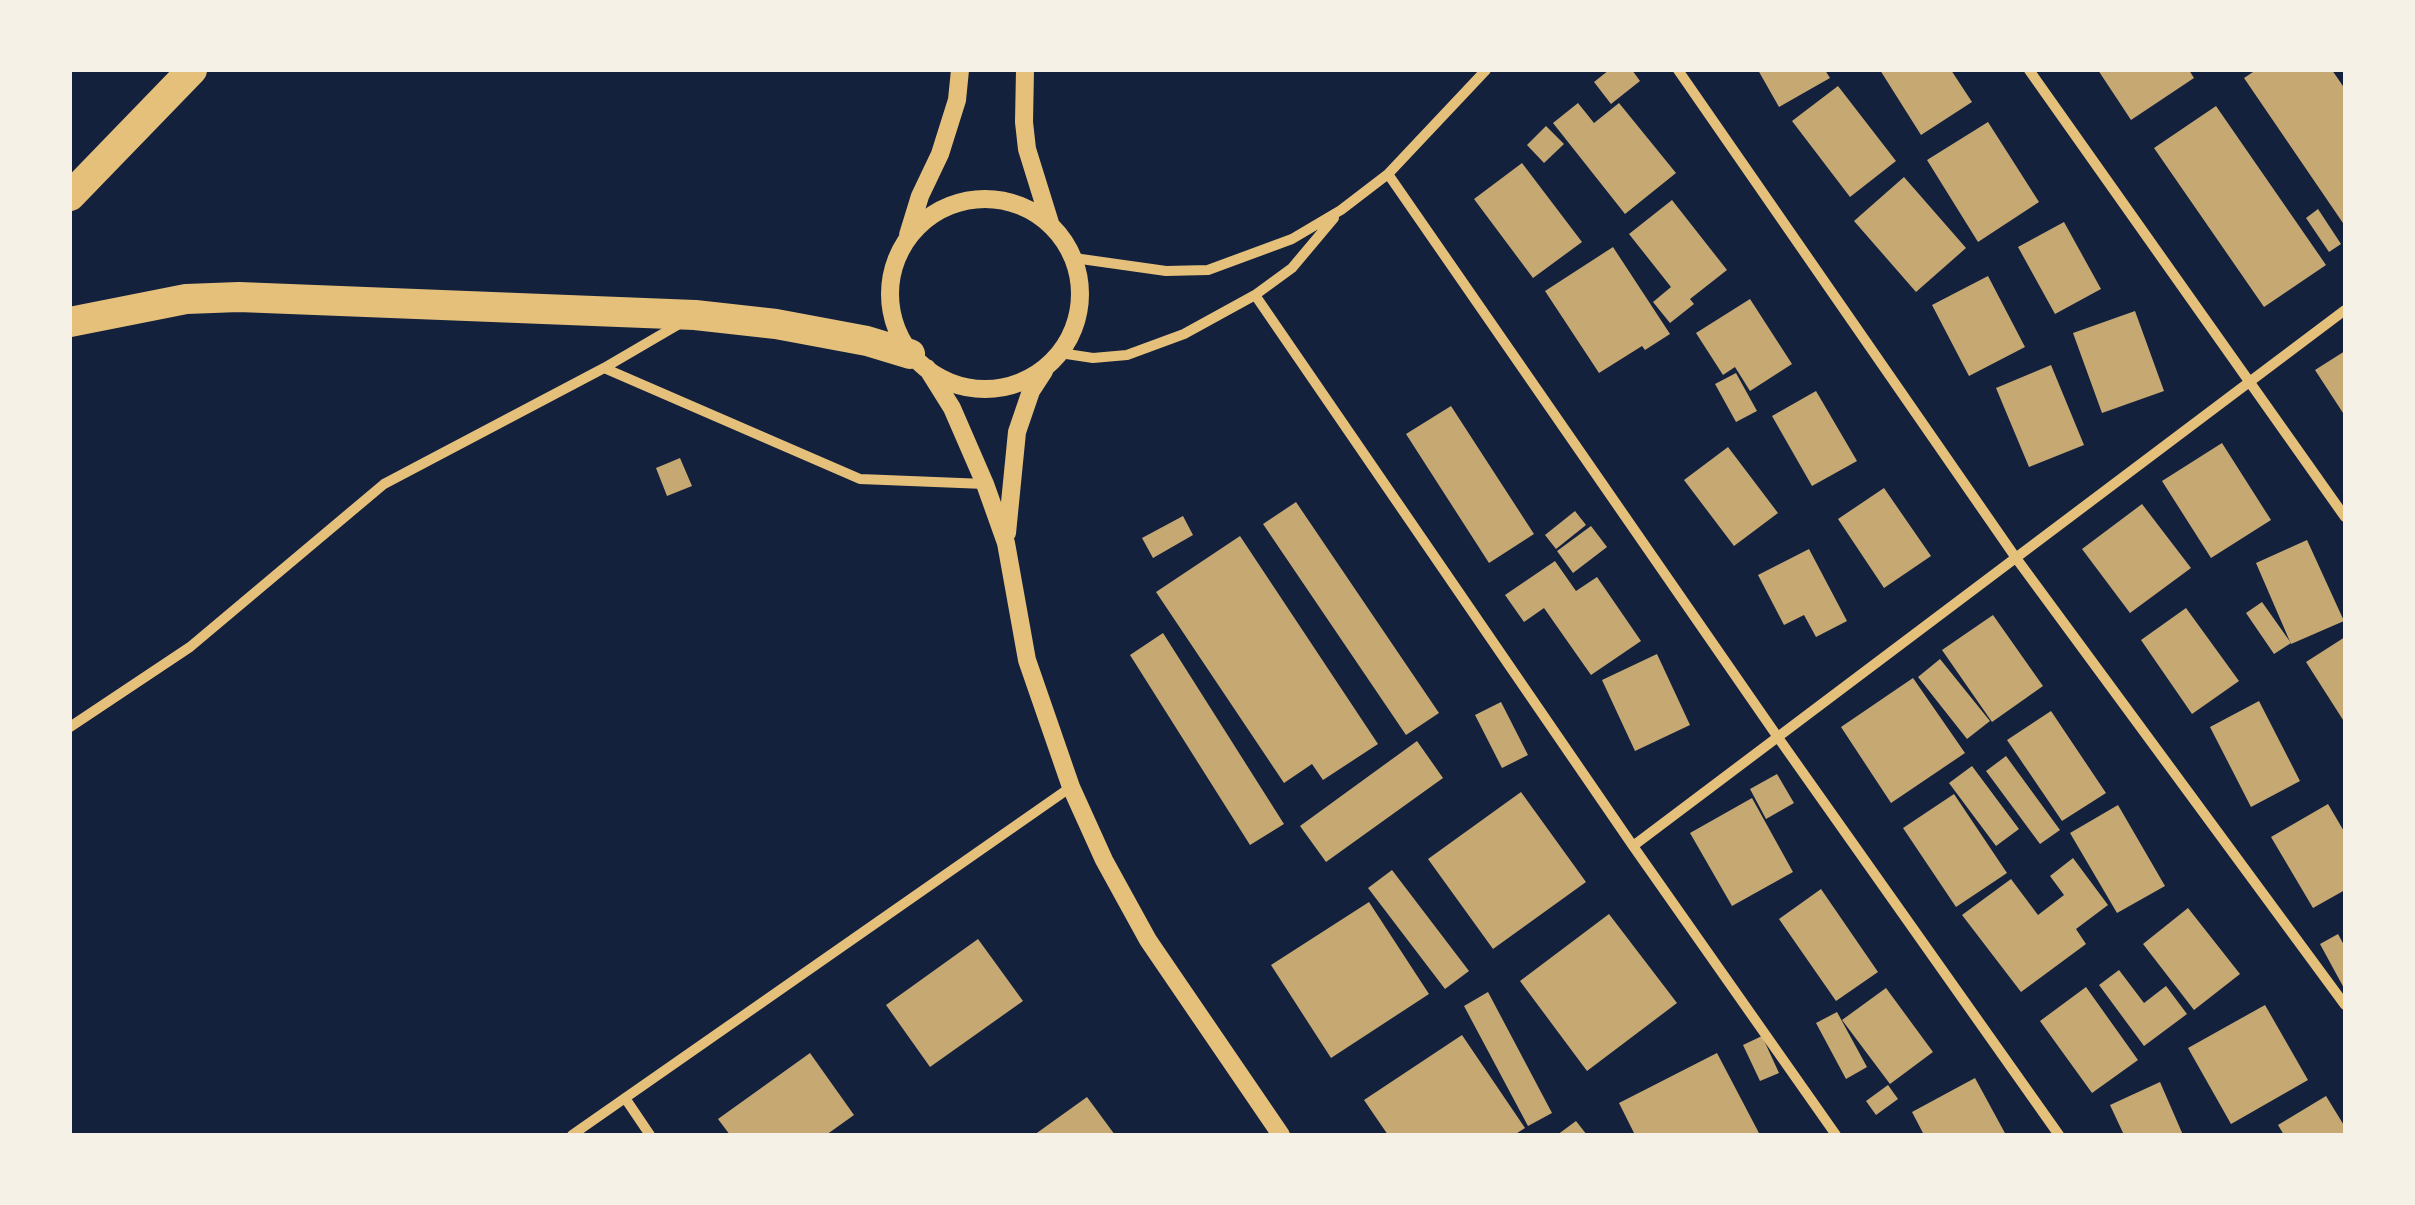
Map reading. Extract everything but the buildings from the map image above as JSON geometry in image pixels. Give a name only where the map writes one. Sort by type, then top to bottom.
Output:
[{"type":"highway","points":[[70,196],[192,70]]},
{"type":"highway","points":[[70,322],[186,300],[240,297],[695,314],[867,341],[918,361]]},
{"type":"street","points":[[960,70],[957,100],[940,154],[892,270],[890,304],[894,325],[952,408],[985,484],[1006,543],[1027,660],[1071,786],[1104,860],[1148,940],[1281,1135]]},
{"type":"street","points":[[1006,543],[1018,432],[1031,391],[1076,324],[1081,290],[1074,258],[1050,223],[1028,150],[1024,70]]},
{"type":"street","points":[[1074,258],[1166,272],[1208,270],[1292,239],[1341,210],[1388,174],[1486,70]]},
{"type":"street","points":[[1678,70],[2016,558],[2345,1005]]},
{"type":"street","points":[[2029,70],[2345,517]]},
{"type":"street","points":[[1388,174],[2059,1135]]},
{"type":"street","points":[[906,240],[929,217],[956,203],[989,198],[1022,206],[1050,223]]},
{"type":"street","points":[[918,361],[936,376],[967,387],[1000,388],[1035,374],[1056,356],[1127,355],[1184,334],[1255,295],[1292,268],[1341,210]]},
{"type":"street","points":[[1255,295],[1836,1135]]},
{"type":"street","points":[[1633,846],[2345,310]]},
{"type":"street","points":[[70,727],[190,647],[384,484],[604,368],[695,314]]},
{"type":"street","points":[[604,368],[860,479],[985,484]]},
{"type":"street","points":[[572,1135],[1071,786]]},
{"type":"street","points":[[625,1098],[650,1135]]}]
